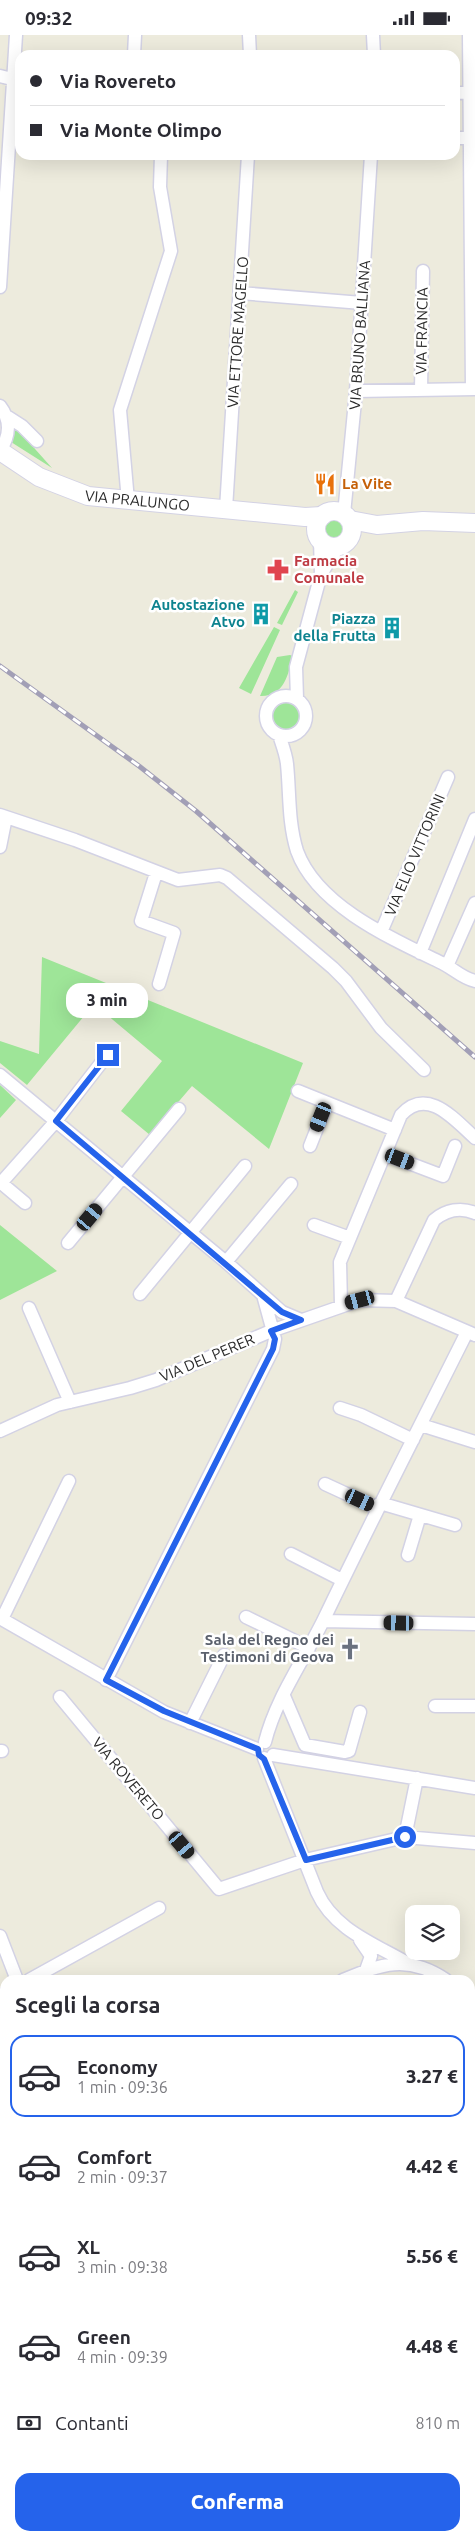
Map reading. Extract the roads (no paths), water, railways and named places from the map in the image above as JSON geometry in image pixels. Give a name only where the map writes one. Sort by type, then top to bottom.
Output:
[{"type":"street","points":[[16,35],[16,50]]},
{"type":"street","points":[[134,50],[135,35]]},
{"type":"street","points":[[249,35],[250,50]]},
{"type":"street","points":[[373,35],[374,50]]},
{"type":"street","points":[[469,35],[473,92],[474,389]]},
{"type":"street","points":[[0,77],[15,80]]},
{"type":"street","points":[[460,93],[473,92]]},
{"type":"street","points":[[0,287],[15,104]]},
{"type":"street","points":[[460,138],[472,138]]},
{"type":"street","points":[[128,501],[120,410],[171,258],[171,242],[160,187],[161,160]]},
{"type":"street","name":"VIA ETTORE MAGELLO","points":[[226,509],[248,160]]},
{"type":"street","name":"VIA BRUNO BALLIANA","points":[[346,530],[371,160]]},
{"type":"street","name":"VIA FRANCIA","points":[[421,390],[423,271]]},
{"type":"street","points":[[240,293],[362,303]]},
{"type":"street","name":"VIA FRANCIA","points":[[356,391],[474,389]]},
{"type":"street","points":[[0,406],[8,417],[22,426],[37,441]]},
{"type":"street","points":[[0,451],[6,438],[8,417]]},
{"type":"street","name":"VIA PRALUNGO","points":[[0,451],[27,470],[60,486],[88,496],[286,515],[322,516],[332,511],[346,530]]},
{"type":"street","name":"VIA PRALUNGO","points":[[286,515],[329,547],[346,530],[423,521],[475,523]]},
{"type":"street","points":[[321,574],[316,525],[322,516]]},
{"type":"street","points":[[282,696],[297,699],[304,707],[306,717],[304,725],[296,733],[287,736],[279,735],[270,728],[266,714],[270,703],[282,696],[296,667],[321,574],[346,530]]},
{"type":"street","points":[[296,667],[297,699]]},
{"type":"street","points":[[287,762],[296,733]]},
{"type":"street","points":[[279,735],[287,762],[290,823],[298,852],[313,881],[325,892],[381,932],[447,966],[470,980],[475,988]]},
{"type":"street","name":"VIA ELIO VITTORINI","points":[[381,932],[448,777]]},
{"type":"street","points":[[0,847],[3,816],[75,840],[178,880],[220,875],[228,877],[333,968],[346,981],[381,1028],[424,1070]]},
{"type":"street","points":[[420,953],[475,819]]},
{"type":"street","points":[[156,873],[141,921],[174,933],[159,984]]},
{"type":"street","points":[[447,966],[475,903]]},
{"type":"street","points":[[25,1203],[1,1183],[56,1121],[108,1055]]},
{"type":"street","points":[[0,1075],[226,1262],[282,1312],[301,1320]]},
{"type":"street","points":[[298,1091],[395,1130]]},
{"type":"street","points":[[341,1305],[340,1262],[401,1115],[407,1108],[422,1102],[433,1105],[445,1112],[475,1138]]},
{"type":"street","points":[[310,1146],[327,1103]]},
{"type":"street","points":[[68,1243],[179,1109]]},
{"type":"street","points":[[385,1154],[443,1176],[455,1146]]},
{"type":"street","points":[[140,1294],[245,1167]]},
{"type":"street","points":[[226,1262],[292,1183]]},
{"type":"street","points":[[396,1301],[434,1220],[440,1215],[458,1209],[475,1213]]},
{"type":"street","points":[[314,1225],[350,1239]]},
{"type":"street","points":[[106,1680],[273,1349],[275,1339],[271,1331],[263,1295]]},
{"type":"street","name":"VIA DEL PERER","points":[[0,1431],[39,1412],[70,1402],[123,1390],[156,1379],[271,1331],[341,1305],[369,1299],[396,1301],[471,1333]]},
{"type":"street","points":[[29,1309],[70,1402]]},
{"type":"street","points":[[366,1970],[371,1956],[351,1931],[327,1910],[317,1892],[265,1751],[271,1720],[323,1621],[378,1506],[471,1333]]},
{"type":"street","points":[[340,1408],[361,1415],[413,1440]]},
{"type":"street","points":[[421,1425],[475,1441]]},
{"type":"street","points":[[69,1481],[1,1618],[106,1680],[190,1723],[265,1751],[475,1788]]},
{"type":"street","points":[[325,1484],[378,1506],[454,1525]]},
{"type":"street","points":[[408,1555],[420,1515]]},
{"type":"street","points":[[291,1554],[342,1580]]},
{"type":"street","points":[[246,1617],[309,1648]]},
{"type":"street","points":[[323,1621],[475,1624]]},
{"type":"street","points":[[190,1723],[224,1655]]},
{"type":"street","points":[[284,1696],[305,1745],[345,1753],[349,1751],[360,1712]]},
{"type":"street","name":"VIA ROVERETO","points":[[60,1697],[219,1889],[306,1860],[405,1837],[475,1843]]},
{"type":"street","points":[[435,1706],[475,1706]]},
{"type":"street","points":[[405,1837],[417,1778]]},
{"type":"street","points":[[38,1975],[159,1908]]},
{"type":"street","points":[[351,1931],[409,1964],[434,1975]]},
{"type":"street","points":[[0,1936],[14,1975]]},
{"type":"street","points":[[354,1975],[390,1963],[409,1964]]},
{"type":"railway","points":[[0,666],[139,766],[196,811],[475,1057]]},
{"type":"place","name":"La Vite","points":[[325,484]]},
{"type":"place","name":"Farmacia Comunale","points":[[278,570]]},
{"type":"place","name":"Autostazione Atvo","points":[[261,614]]},
{"type":"place","name":"Piazza della Frutta","points":[[392,628]]},
{"type":"place","name":"Sala del Regno dei Testimoni di Geova","points":[[350,1649]]}]
